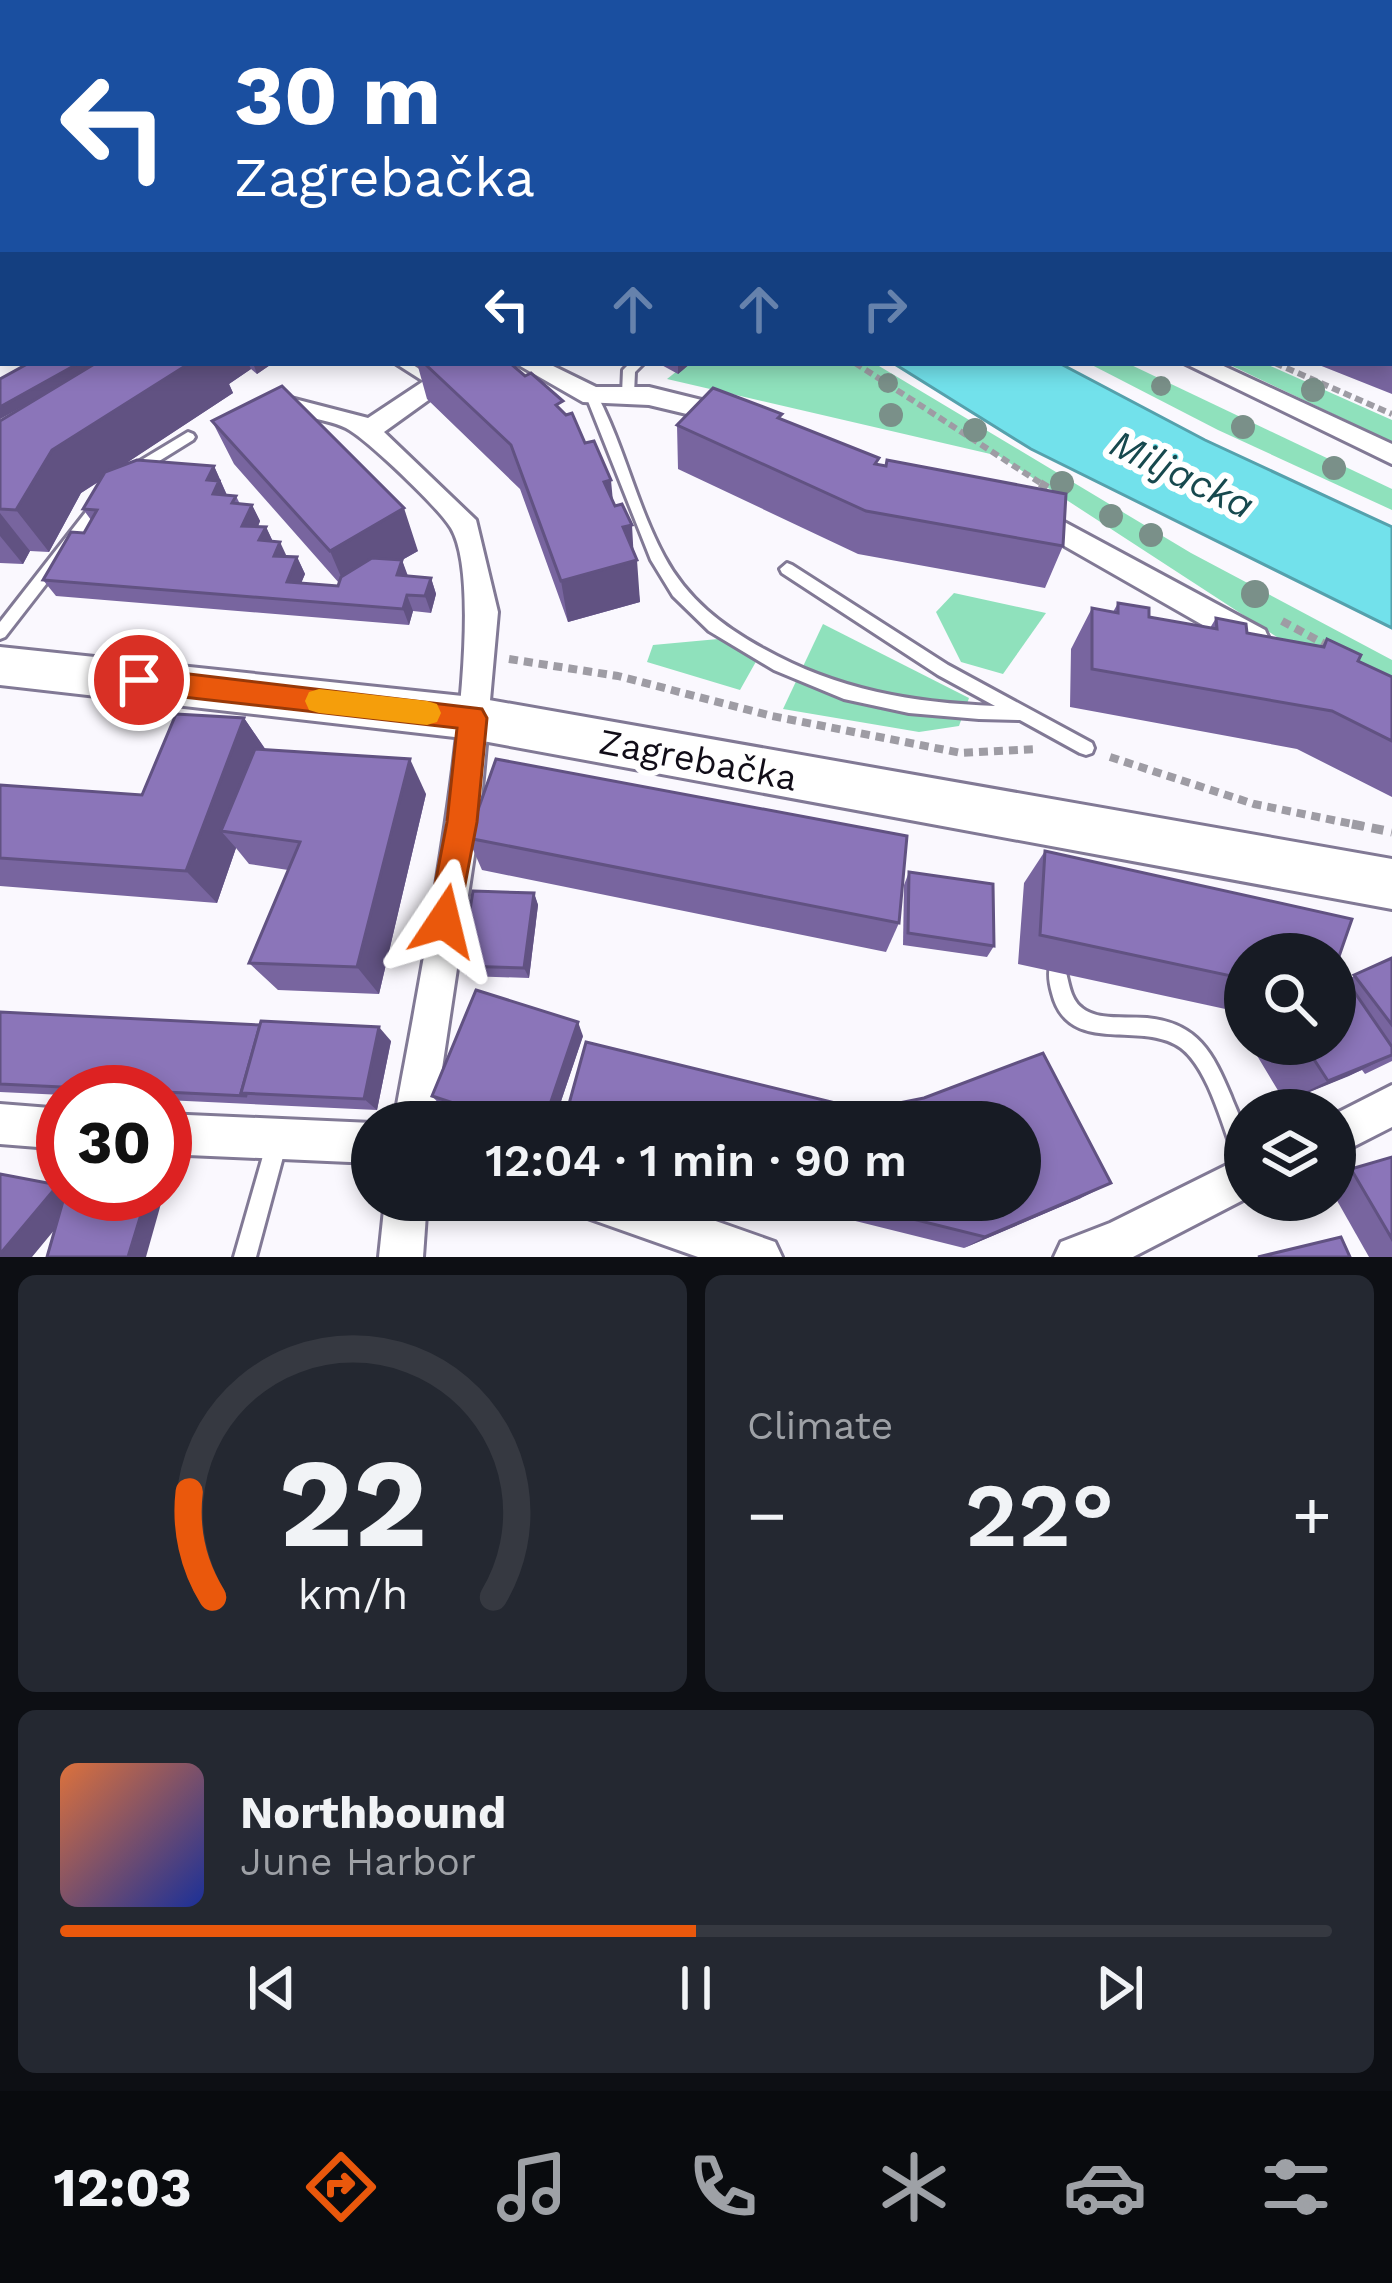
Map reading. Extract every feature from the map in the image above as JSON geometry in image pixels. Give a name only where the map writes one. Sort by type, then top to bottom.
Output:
[{"type":"main road","name":"Zagrebačka","points":[[0,666],[472,718],[1066,838],[1392,884]]},
{"type":"street","points":[[368,431],[464,366]]},
{"type":"street","points":[[533,366],[592,396],[628,394],[763,425]]},
{"type":"street","points":[[1202,366],[1392,455]]},
{"type":"street","points":[[274,403],[355,421],[428,485],[466,527],[484,612],[462,822],[418,1101]]},
{"type":"street","points":[[1008,506],[1046,519],[1273,650]]},
{"type":"street","points":[[1356,1125],[1392,1105]]},
{"type":"street","points":[[0,1124],[36,1127]]},
{"type":"street","points":[[192,1135],[351,1142]]},
{"type":"street","points":[[1076,1257],[1120,1241],[1224,1188]]},
{"type":"street","points":[[401,1257],[404,1221]]},
{"type":"street","points":[[655,1221],[760,1257]]},
{"type":"lane","points":[[406,366],[437,384]]},
{"type":"lane","points":[[628,394],[629,370],[634,366]]},
{"type":"lane","points":[[592,396],[668,578],[692,608],[734,640],[790,674],[832,692],[929,711],[1017,714]]},
{"type":"lane","points":[[119,481],[188,437]]},
{"type":"lane","points":[[0,633],[106,497]]},
{"type":"lane","points":[[787,569],[1017,714],[1086,748]]},
{"type":"lane","points":[[1057,972],[1060,1000],[1070,1013],[1089,1022],[1169,1033],[1188,1041],[1202,1060],[1224,1111]]},
{"type":"lane","points":[[245,1257],[278,1139]]},
{"type":"path","points":[[1282,366],[1392,414]]},
{"type":"path","points":[[478,654],[618,676],[772,716],[961,753],[1086,748],[1254,804],[1392,832]]},
{"type":"green space","points":[[683,366],[879,366],[1191,553],[1392,660],[1392,706],[1303,654],[999,456],[667,379]]},
{"type":"green space","points":[[1094,366],[1133,366],[1392,489],[1392,510],[1218,430]]},
{"type":"green space","points":[[1232,366],[1271,366],[1392,420],[1392,442]]},
{"type":"green space","points":[[954,593],[1046,613],[1003,674],[961,662],[936,612]]},
{"type":"green space","points":[[823,624],[969,698],[959,726],[919,732],[783,709]]},
{"type":"green space","points":[[729,638],[758,658],[740,690],[647,662],[653,645]]},
{"type":"water","name":"Miljacka","points":[[898,366],[1065,366],[1205,440],[1392,527],[1392,628],[1031,449]]},
{"type":"building","points":[[24,366],[74,366],[0,407],[0,379]]},
{"type":"building","points":[[91,366],[185,366],[52,450],[16,510],[0,509],[0,421]]},
{"type":"building","points":[[427,366],[513,366],[525,376],[531,373],[563,401],[556,405],[566,415],[572,413],[585,443],[594,441],[611,480],[604,482],[615,506],[622,504],[632,525],[623,527],[637,560],[561,581],[511,445]]},
{"type":"building","points":[[282,386],[404,508],[330,551],[212,421]]},
{"type":"building","points":[[713,388],[879,458],[875,464],[886,466],[887,460],[1066,494],[1063,546],[866,511],[677,425]]},
{"type":"building","points":[[137,460],[214,466],[207,480],[219,481],[213,494],[236,496],[232,503],[252,505],[242,526],[266,527],[259,540],[280,542],[274,556],[297,557],[287,582],[338,586],[341,577],[372,558],[402,560],[397,575],[431,578],[425,596],[407,595],[403,609],[43,580],[71,532],[84,533],[97,510],[83,509],[105,472]]},
{"type":"building","points":[[1118,603],[1149,608],[1149,617],[1217,629],[1216,618],[1246,624],[1247,633],[1324,647],[1327,639],[1361,655],[1358,661],[1392,677],[1392,741],[1332,711],[1092,669],[1092,608],[1118,613]]},
{"type":"building","points":[[176,714],[244,718],[186,871],[0,858],[0,785],[142,795]]},
{"type":"building","points":[[255,749],[410,759],[357,967],[249,963],[300,842],[221,831]]},
{"type":"building","points":[[496,759],[907,836],[899,923],[468,838]]},
{"type":"building","points":[[1045,851],[1352,919],[1347,933],[1224,933],[1224,974],[1040,935]]},
{"type":"building","points":[[909,872],[993,884],[994,946],[908,933]]},
{"type":"building","points":[[473,891],[534,893],[524,968],[461,966]]},
{"type":"building","points":[[1392,958],[1392,1025],[1356,978]]},
{"type":"building","points":[[476,990],[578,1022],[551,1101],[447,1101],[432,1096]]},
{"type":"building","points":[[1356,994],[1392,1047],[1392,1055],[1328,1081],[1318,1065],[1356,1065]]},
{"type":"building","points":[[0,1012],[260,1025],[241,1093],[247,1096],[192,1093],[192,1065],[36,1065],[36,1086],[0,1084]]},
{"type":"building","points":[[261,1021],[379,1027],[364,1099],[241,1093]]},
{"type":"building","points":[[586,1042],[827,1101],[570,1101]]},
{"type":"building","points":[[1043,1053],[1111,1183],[1041,1213],[1041,1101],[909,1101]]},
{"type":"building","points":[[1392,1157],[1392,1239],[1356,1178],[1356,1168]]},
{"type":"building","points":[[0,1174],[36,1181],[36,1211],[0,1254]]},
{"type":"building","points":[[57,1221],[139,1221],[128,1257],[47,1257]]},
{"type":"building","points":[[921,1221],[1022,1221],[985,1237]]},
{"type":"building","points":[[1341,1237],[1350,1257],[1258,1257]]},
{"type":"slow traffic","points":[[319,701],[427,713]]},
{"type":"route","points":[[139,680],[472,718],[462,822],[444,921]]}]
